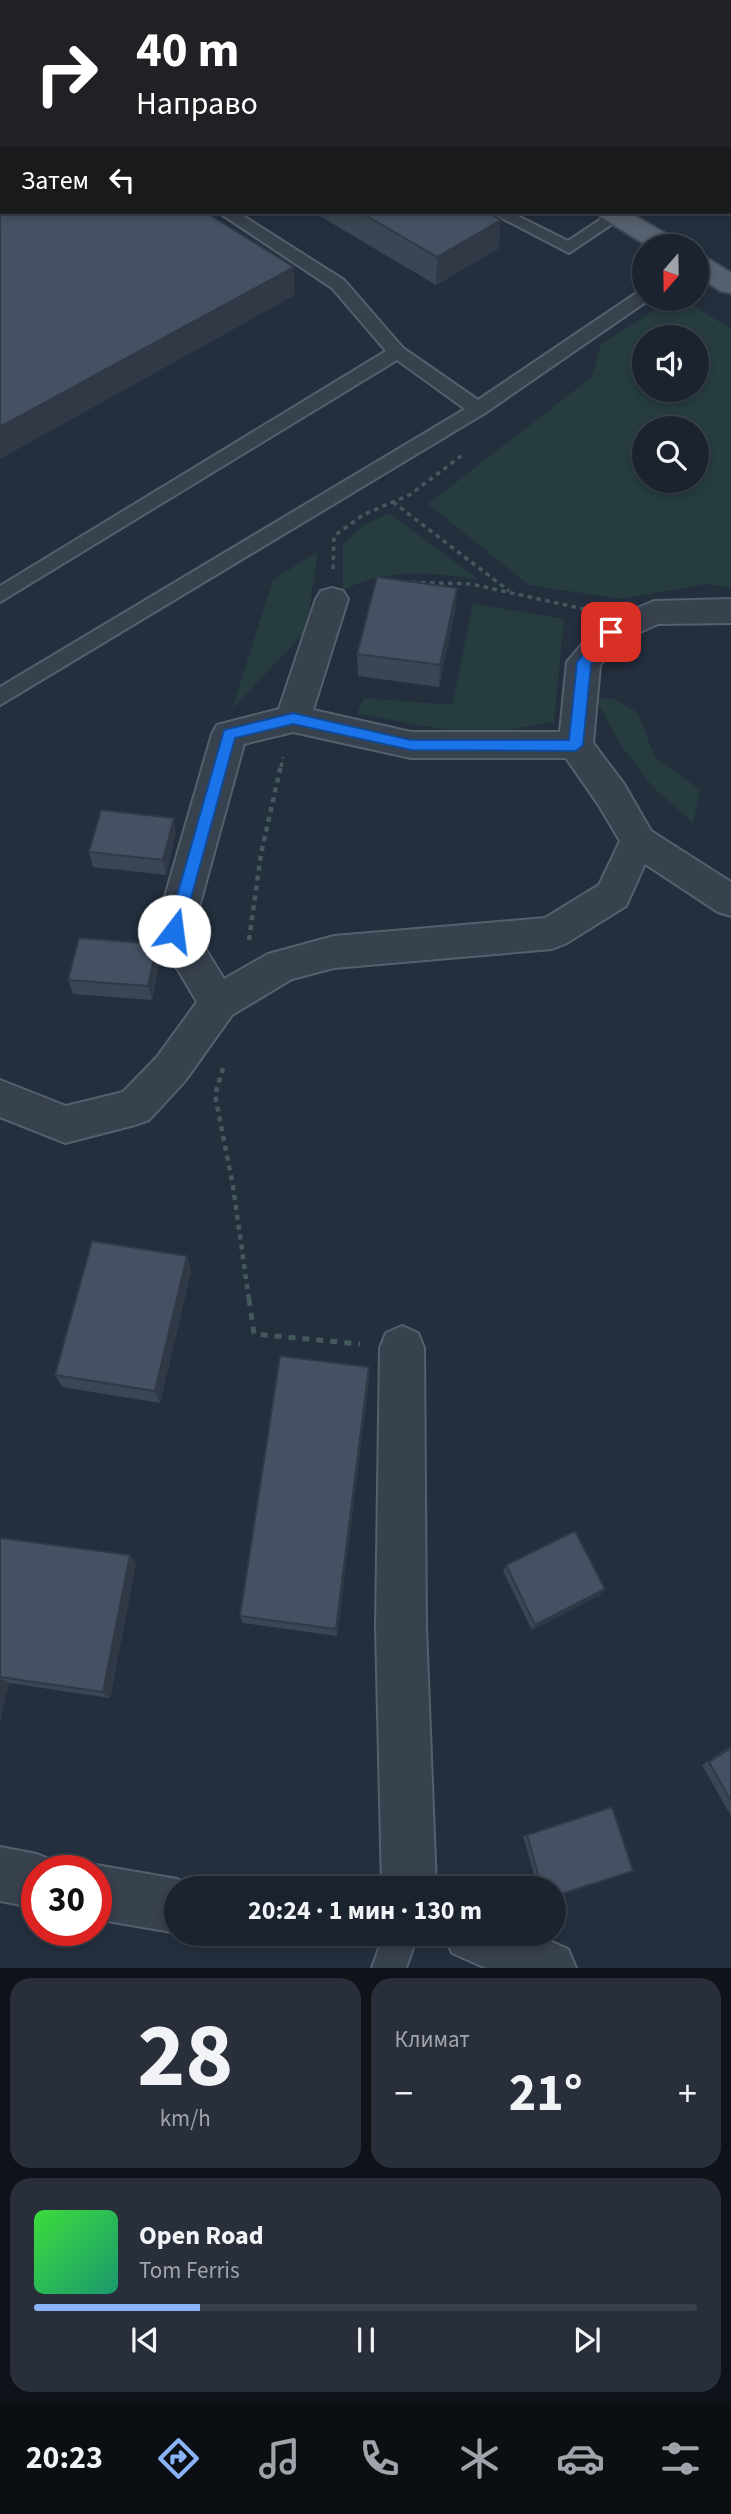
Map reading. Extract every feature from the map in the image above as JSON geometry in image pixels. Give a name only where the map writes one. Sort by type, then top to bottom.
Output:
[{"type":"main road","points":[[613,214],[647,234]]},
{"type":"main road","points":[[709,271],[731,285]]},
{"type":"street","points":[[293,719],[332,598]]},
{"type":"street","points":[[731,611],[654,613],[624,626],[584,662],[576,745],[611,794],[638,841],[731,901]]},
{"type":"street","points":[[233,994],[174,931],[229,734],[293,719],[411,745],[576,745]]},
{"type":"street","points":[[0,1098],[65,1125],[135,1107],[172,1069],[233,994],[282,965],[334,952],[552,933],[613,895],[638,841]]},
{"type":"street","points":[[402,1348],[401,1627],[409,1876]]},
{"type":"street","points":[[0,1874],[21,1878]]},
{"type":"street","points":[[112,1895],[164,1904]]},
{"type":"street","points":[[499,1946],[549,1968]]},
{"type":"lane","points":[[229,214],[338,284],[397,352],[478,409]]},
{"type":"lane","points":[[502,214],[569,248],[613,214]]},
{"type":"lane","points":[[0,697],[478,409],[632,304]]},
{"type":"lane","points":[[0,595],[397,352]]},
{"type":"lane","points":[[389,1968],[397,1946]]},
{"type":"path","points":[[464,454],[411,494],[363,515],[334,536],[332,598],[377,586],[419,580],[513,594],[624,626]]},
{"type":"path","points":[[393,502],[513,594]]},
{"type":"path","points":[[233,994],[248,946],[271,801],[293,719]]},
{"type":"path","points":[[226,1058],[215,1095],[233,1186],[254,1334],[402,1348]]},
{"type":"green space","points":[[652,312],[704,312],[731,329],[731,588],[705,584],[621,599],[529,585],[428,504],[592,377],[601,344]]},
{"type":"green space","points":[[389,513],[478,579],[426,574],[393,575],[343,590],[343,544],[364,525]]},
{"type":"green space","points":[[318,551],[306,631],[232,709],[273,580]]},
{"type":"green space","points":[[473,604],[564,619],[554,722],[477,735],[357,714],[364,698],[452,705]]},
{"type":"green space","points":[[596,699],[614,699],[637,712],[655,757],[700,790],[693,823],[652,786],[620,744]]},
{"type":"building","points":[[0,214],[208,214],[294,267],[0,427]]},
{"type":"building","points":[[363,214],[490,214],[501,220],[437,257]]},
{"type":"building","points":[[377,577],[457,588],[440,665],[357,654]]},
{"type":"building","points":[[101,810],[174,818],[163,860],[89,852]]},
{"type":"building","points":[[79,938],[157,944],[148,986],[68,980]]},
{"type":"building","points":[[92,1241],[187,1256],[155,1391],[55,1375]]},
{"type":"building","points":[[280,1356],[369,1367],[336,1629],[240,1616]]},
{"type":"building","points":[[575,1531],[605,1589],[535,1625],[506,1565]]},
{"type":"building","points":[[0,1538],[130,1555],[103,1692],[0,1677]]},
{"type":"building","points":[[731,1748],[731,1801],[709,1762]]},
{"type":"building","points":[[612,1807],[633,1871],[566,1892],[566,1876],[539,1876],[527,1835]]},
{"type":"route","points":[[174,931],[229,734],[293,719],[411,745],[576,745],[584,662],[611,632]]}]
